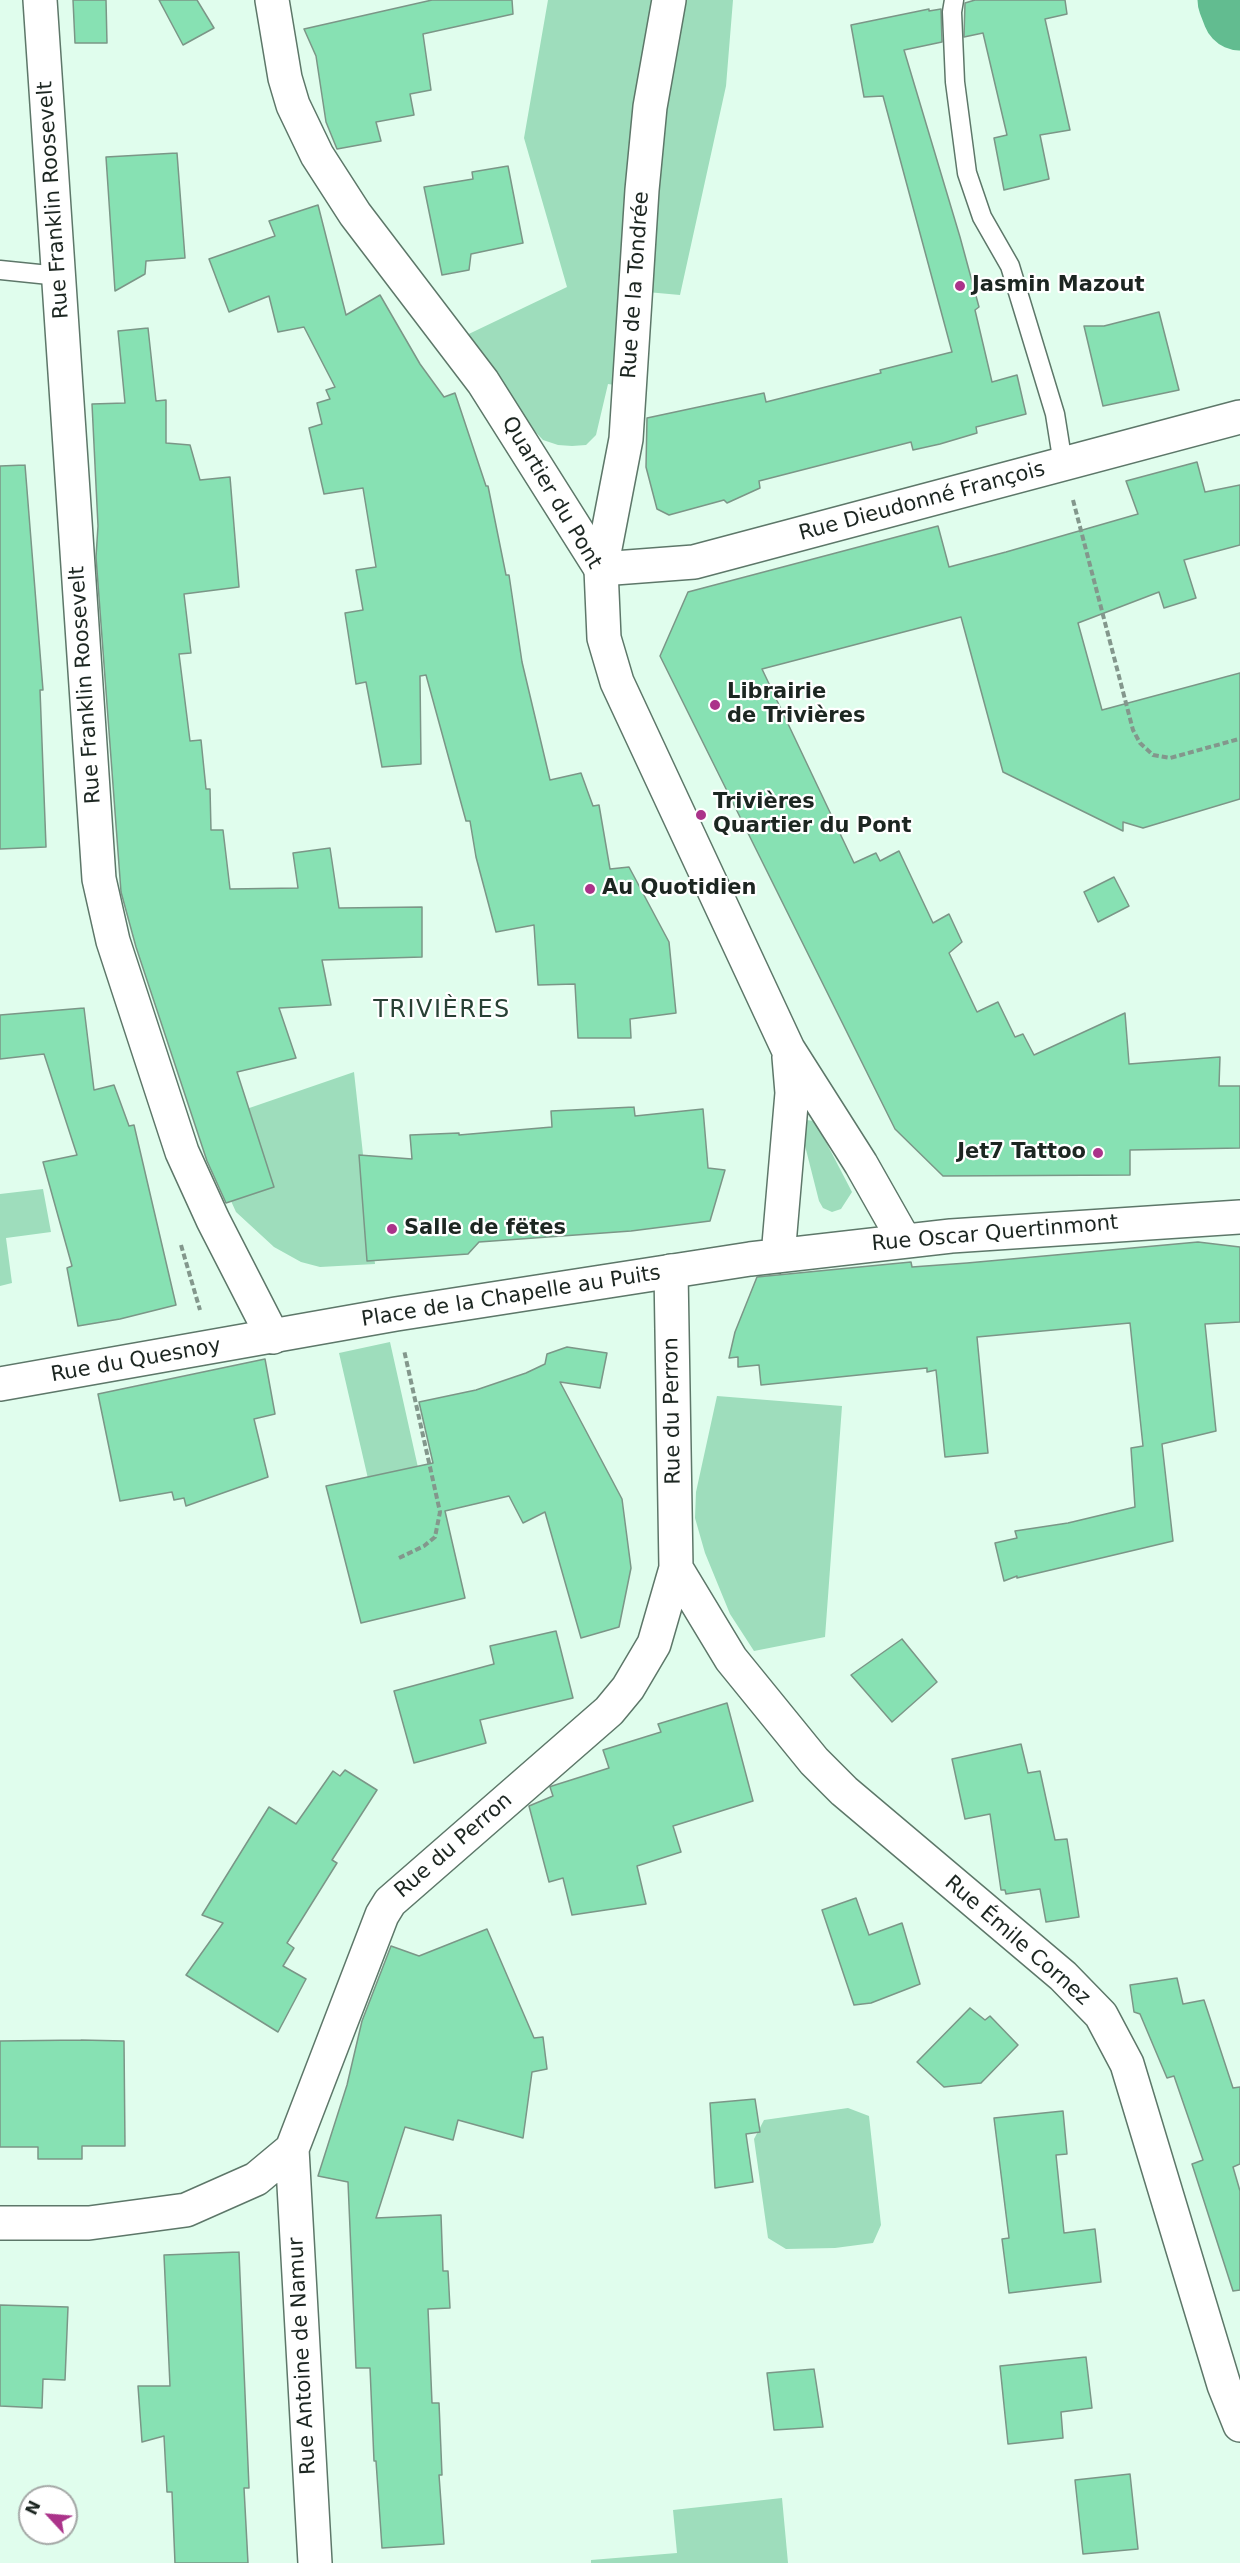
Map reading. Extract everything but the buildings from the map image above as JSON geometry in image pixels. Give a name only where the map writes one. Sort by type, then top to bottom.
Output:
[{"type":"street","name":"Rue Franklin Roosevelt","points":[[40,0],[99,879],[113,941],[182,1152],[213,1220],[273,1337]]},
{"type":"street","name":"Quartier du Pont","points":[[272,0],[285,78],[293,105],[317,155],[355,214],[483,382],[601,569],[604,638],[617,682],[788,1049]]},
{"type":"street","name":"Rue de la Tondrée","points":[[601,569],[626,439],[642,190],[651,107],[669,0]]},
{"type":"street","name":"Rue Dieudonné François","points":[[601,569],[694,562],[1240,417]]},
{"type":"street","points":[[788,1049],[861,1164],[904,1240]]},
{"type":"street","points":[[764,1258],[792,1093],[788,1049]]},
{"type":"street","name":"Rue Oscar Quertinmont","points":[[764,1258],[904,1240],[1240,1216]]},
{"type":"street","name":"Place de la Chapelle au Puits","points":[[273,1337],[396,1314],[764,1258]]},
{"type":"street","name":"Rue du Perron","points":[[0,2223],[89,2223],[186,2210],[256,2179],[292,2149],[382,1915],[390,1902],[609,1711],[628,1688],[654,1644],[676,1568],[670,1271]]},
{"type":"street","name":"Rue du Quesnoy","points":[[0,1384],[273,1337]]},
{"type":"street","name":"Rue Émile Cornez","points":[[676,1568],[731,1659],[814,1761],[844,1791],[1063,1976],[1101,2015],[1127,2064],[1224,2385],[1240,2425]]},
{"type":"street","name":"Rue Antoine de Namur","points":[[292,2149],[315,2563]]},
{"type":"lane","points":[[954,0],[952,12],[955,82],[967,173],[982,218],[1010,266],[1055,414],[1063,464]]},
{"type":"lane","points":[[0,270],[59,276]]},
{"type":"path","points":[[1063,464],[1134,730],[1140,743],[1153,755],[1170,758],[1239,739]]},
{"type":"path","points":[[178,1238],[203,1318]]},
{"type":"path","points":[[396,1314],[440,1512],[435,1537],[424,1546],[399,1558]]},
{"type":"green space","points":[[548,0],[733,0],[726,86],[680,295],[636,291],[629,387],[608,384],[596,435],[586,445],[572,446],[558,445],[543,440],[452,342],[567,287],[524,138]]},
{"type":"green space","points":[[354,1072],[375,1264],[320,1267],[301,1262],[274,1247],[236,1212],[197,1126]]},
{"type":"green space","points":[[806,1120],[815,1121],[852,1192],[841,1209],[832,1212],[823,1208],[819,1201],[801,1130]]},
{"type":"green space","points":[[43,1189],[51,1232],[6,1238],[12,1283],[0,1286],[0,1194]]},
{"type":"green space","points":[[390,1342],[419,1472],[369,1483],[339,1353]]},
{"type":"green space","points":[[717,1396],[842,1406],[825,1637],[754,1651],[730,1614],[705,1553],[695,1518],[696,1492]]},
{"type":"green space","points":[[848,2108],[869,2116],[881,2225],[873,2243],[835,2248],[786,2249],[768,2238],[754,2139],[764,2120]]},
{"type":"green space","points":[[782,2498],[788,2563],[591,2563],[591,2560],[677,2553],[673,2510]]},
{"type":"waterway","points":[[1235,0],[1240,13]]},
{"type":"place","name":"Jasmin Mazout","points":[[960,286]]},
{"type":"place","name":"Librairie de Trivières","points":[[715,705]]},
{"type":"place","name":"Trivières Quartier du Pont","points":[[701,815]]},
{"type":"place","name":"Au Quotidien","points":[[590,889]]},
{"type":"place","name":"Jet7 Tattoo","points":[[1098,1153]]},
{"type":"place","name":"Salle de fëtes","points":[[392,1229]]},
{"type":"district","name":"TRIVIÈRES","points":[[442,1011]]}]
